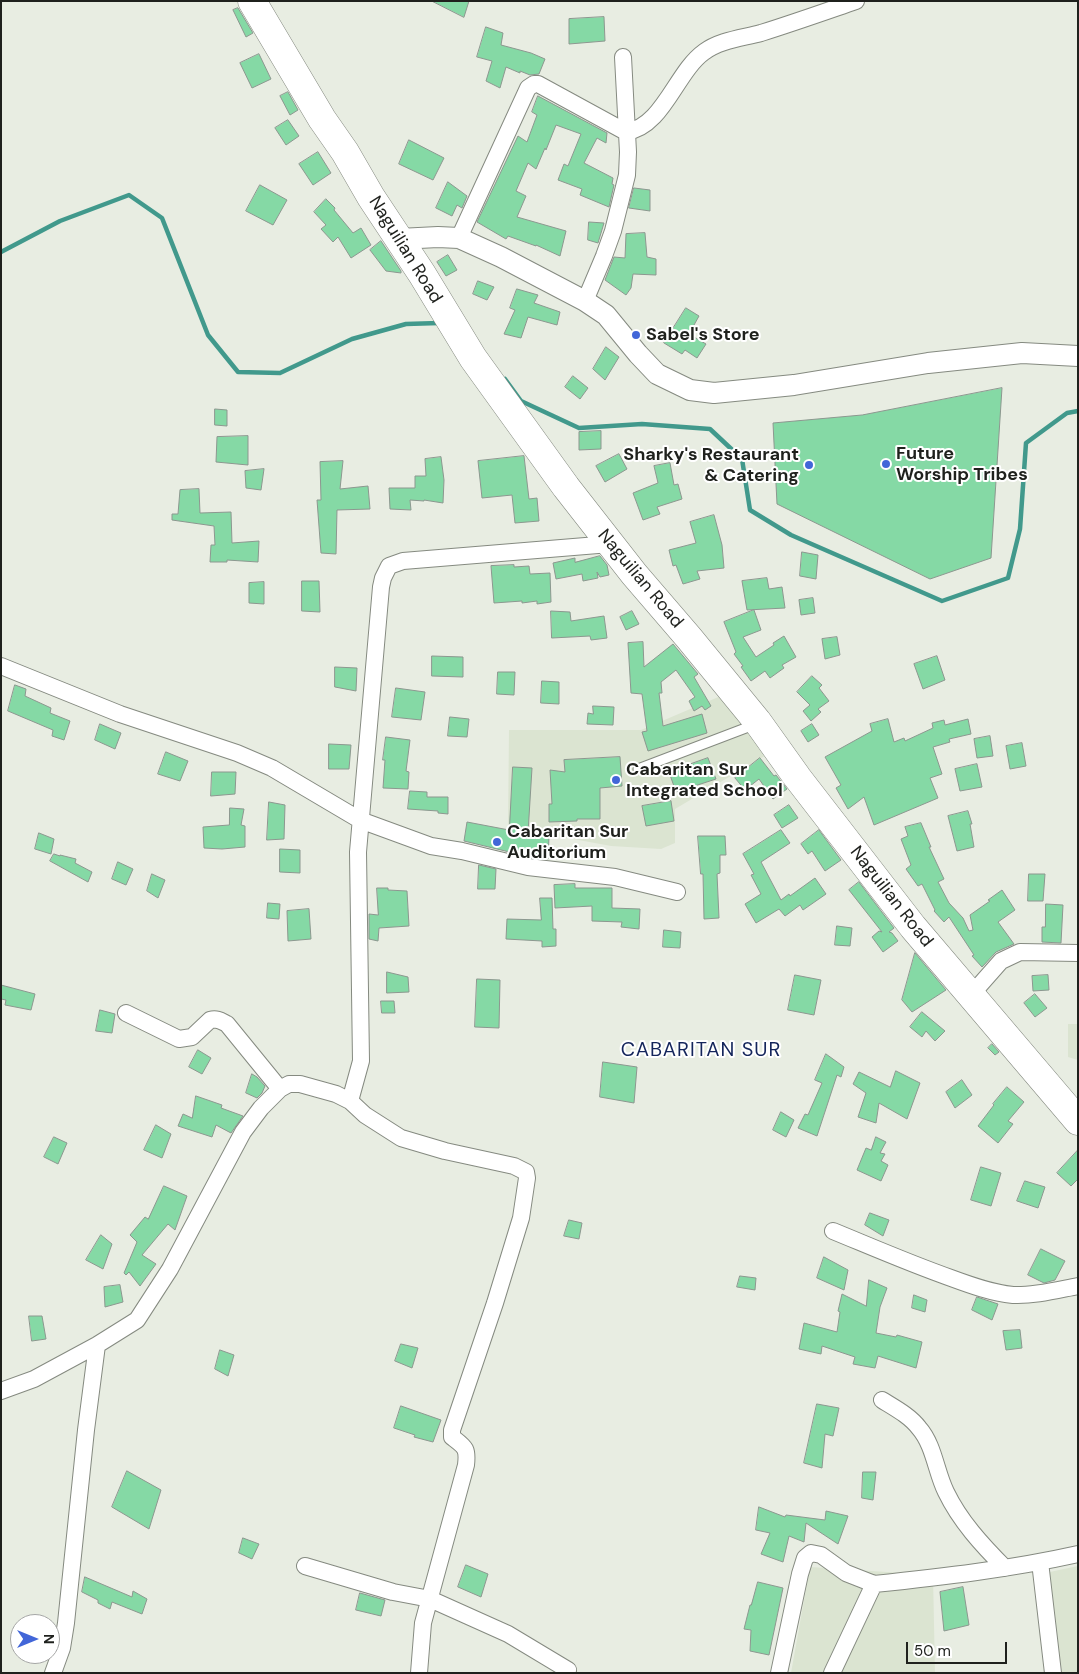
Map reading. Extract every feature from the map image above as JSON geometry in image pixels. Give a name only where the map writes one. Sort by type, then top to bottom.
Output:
[{"type":"highway","name":"Naguilian Road","points":[[252,1],[322,119],[345,152],[371,198],[422,274],[458,335],[549,463],[610,544],[757,720],[797,777],[913,927],[1078,1121]]},
{"type":"street","points":[[458,238],[530,85],[538,84],[626,132],[641,128],[653,117],[679,79],[704,52],[719,44],[761,33],[856,1]]},
{"type":"street","points":[[585,301],[604,256],[620,204],[626,175],[628,152],[623,57]]},
{"type":"street","points":[[399,239],[458,238],[502,257],[585,301],[606,315],[657,374],[690,390],[714,393],[794,385],[928,363],[984,357],[1022,354],[1078,356]]},
{"type":"street","points":[[350,1101],[361,1061],[357,887],[358,852],[383,578],[389,566],[403,561],[610,544]]},
{"type":"street","points":[[1,666],[120,714],[237,753],[272,768],[360,820],[431,846],[462,851],[528,867],[615,877],[677,892]]},
{"type":"street","points":[[971,995],[1001,961],[1020,952],[1078,953]]},
{"type":"street","points":[[126,1013],[179,1039],[192,1037],[210,1020],[220,1020],[227,1024],[280,1089]]},
{"type":"street","points":[[1,1391],[34,1378],[97,1345],[137,1320],[170,1269],[243,1132],[261,1108],[280,1089],[289,1084],[300,1084],[336,1094],[350,1101],[365,1115],[401,1138],[445,1151],[514,1166],[526,1172],[527,1178],[521,1218],[452,1430],[452,1437],[467,1450],[466,1465],[423,1623],[419,1673]]},
{"type":"street","points":[[833,1231],[921,1268],[996,1291],[1014,1295],[1078,1286]]},
{"type":"street","points":[[53,1673],[62,1648],[66,1623],[86,1430],[97,1345]]},
{"type":"street","points":[[882,1400],[920,1428],[944,1490],[951,1502],[976,1539],[1005,1568]]},
{"type":"street","points":[[779,1673],[800,1574],[805,1558],[811,1553],[821,1555],[846,1573],[874,1584],[1005,1568],[1078,1554]]},
{"type":"street","points":[[1040,1562],[1053,1673]]},
{"type":"street","points":[[305,1566],[393,1592],[430,1599],[508,1634],[571,1672]]},
{"type":"street","points":[[832,1673],[874,1584]]},
{"type":"lane","points":[[638,769],[751,726],[757,720]]},
{"type":"shaded area","name":"Cabaritan Sur Integrated School","points":[[730,692],[773,751],[675,809],[675,843],[661,849],[611,846],[508,827],[509,730],[641,730]]},
{"type":"shaded area","points":[[1068,1024],[1078,1024],[1078,1060],[1068,1057]]},
{"type":"shaded area","points":[[1078,1566],[1078,1673],[1060,1673],[1045,1573]]},
{"type":"shaded area","points":[[810,1567],[933,1575],[935,1673],[791,1673]]},
{"type":"building","points":[[432,1],[469,1],[464,17]]},
{"type":"building","points":[[238,8],[253,33],[246,37],[233,10]]},
{"type":"building","points":[[604,17],[605,41],[569,44],[569,19]]},
{"type":"building","points":[[486,27],[503,33],[501,45],[545,59],[539,74],[530,75],[520,71],[520,73],[506,67],[500,88],[486,81],[492,61],[477,57]]},
{"type":"building","points":[[259,54],[271,79],[252,88],[240,63]]},
{"type":"building","points":[[288,92],[298,110],[290,115],[280,96]]},
{"type":"building","points":[[538,96],[607,133],[606,143],[597,138],[584,163],[613,178],[612,184],[614,185],[609,207],[580,195],[582,189],[558,180],[564,164],[568,166],[581,134],[556,125],[536,169],[528,163],[516,191],[526,196],[517,217],[566,231],[560,256],[536,245],[508,236],[506,239],[477,222],[518,136],[527,142],[537,115],[532,112]]},
{"type":"building","points":[[288,120],[299,136],[286,145],[275,128]]},
{"type":"building","points":[[409,140],[444,158],[433,180],[399,164]]},
{"type":"building","points":[[318,152],[331,173],[313,185],[299,164]]},
{"type":"building","points":[[448,182],[467,196],[462,208],[457,205],[452,216],[436,208]]},
{"type":"building","points":[[260,185],[287,200],[273,225],[246,211]]},
{"type":"building","points":[[634,188],[650,190],[650,211],[629,208]]},
{"type":"building","points":[[326,199],[353,233],[361,228],[371,245],[351,258],[338,237],[333,242],[321,229],[326,225],[314,212]]},
{"type":"building","points":[[589,222],[604,223],[598,243],[588,240]]},
{"type":"building","points":[[645,233],[647,257],[656,259],[656,275],[633,274],[631,288],[626,295],[605,280],[614,257],[625,258],[626,234]]},
{"type":"building","points":[[381,241],[401,273],[386,271],[370,250]]},
{"type":"building","points":[[448,255],[457,270],[446,276],[437,262]]},
{"type":"building","points":[[478,281],[494,287],[487,300],[473,294]]},
{"type":"building","points":[[517,289],[538,295],[534,303],[560,312],[557,325],[528,317],[521,338],[504,334],[515,310],[510,308]]},
{"type":"building","points":[[686,308],[699,316],[689,334],[706,344],[697,358],[685,350],[682,354],[664,343]]},
{"type":"building","points":[[606,347],[619,357],[605,380],[593,369]]},
{"type":"building","points":[[573,376],[588,388],[580,399],[565,387]]},
{"type":"building","name":"Future Worship Tribes","points":[[1002,388],[991,558],[930,579],[777,504],[773,423],[862,415]]},
{"type":"building","points":[[215,409],[227,410],[227,426],[215,425]]},
{"type":"building","points":[[601,431],[601,449],[579,450],[579,432]]},
{"type":"building","points":[[248,436],[248,465],[216,462],[217,437]]},
{"type":"building","points":[[619,454],[627,469],[605,482],[596,466]]},
{"type":"building","points":[[524,456],[529,499],[537,498],[539,521],[515,523],[512,495],[482,498],[478,461]]},
{"type":"building","points":[[441,457],[444,480],[443,503],[410,500],[411,510],[390,509],[389,488],[415,488],[415,476],[426,476],[425,459]]},
{"type":"building","points":[[343,461],[340,489],[368,486],[370,509],[337,510],[336,554],[321,553],[317,500],[321,500],[320,462]]},
{"type":"building","points":[[670,463],[674,485],[678,484],[682,499],[657,507],[660,514],[643,520],[633,493],[658,483],[654,466]]},
{"type":"building","points":[[264,469],[261,490],[246,488],[245,471]]},
{"type":"building","points":[[199,489],[200,513],[231,512],[232,543],[259,541],[258,562],[227,560],[227,562],[210,562],[211,545],[215,545],[214,526],[172,520],[172,514],[178,514],[180,490]]},
{"type":"building","points":[[714,515],[722,545],[724,568],[697,571],[700,579],[683,584],[676,565],[673,566],[669,550],[696,543],[690,522]]},
{"type":"building","points":[[802,552],[818,555],[816,579],[800,576]]},
{"type":"building","points":[[600,556],[607,565],[609,575],[600,577],[597,572],[598,578],[583,581],[582,574],[556,579],[553,563],[575,558],[575,562]]},
{"type":"building","points":[[514,565],[514,567],[529,566],[530,574],[550,573],[551,602],[537,604],[537,601],[494,603],[491,566]]},
{"type":"building","points":[[767,578],[769,589],[782,587],[785,608],[747,610],[742,581]]},
{"type":"building","points":[[302,581],[319,581],[320,612],[302,611]]},
{"type":"building","points":[[264,582],[264,604],[249,603],[249,583]]},
{"type":"building","points":[[813,598],[815,613],[801,615],[799,600]]},
{"type":"building","points":[[754,610],[761,630],[743,637],[756,657],[784,636],[796,657],[782,665],[784,668],[770,678],[765,671],[751,681],[734,654],[736,652],[724,622]]},
{"type":"building","points":[[551,611],[570,612],[571,621],[604,616],[607,638],[591,640],[590,636],[552,638]]},
{"type":"building","points":[[632,611],[639,624],[626,630],[620,617]]},
{"type":"building","points":[[837,637],[840,655],[825,659],[822,639]]},
{"type":"building","points":[[643,642],[644,667],[673,644],[698,674],[694,677],[711,706],[705,710],[702,706],[694,711],[689,701],[695,697],[676,670],[661,682],[662,693],[659,693],[663,726],[702,714],[707,733],[648,751],[642,732],[647,731],[642,694],[631,693],[628,643]]},
{"type":"building","points":[[432,656],[463,657],[463,677],[432,676]]},
{"type":"building","points":[[937,656],[945,680],[923,689],[914,664]]},
{"type":"building","points":[[335,667],[357,668],[356,691],[335,687]]},
{"type":"building","points":[[498,672],[515,672],[514,695],[497,694]]},
{"type":"building","points":[[812,676],[822,685],[819,688],[829,701],[818,709],[821,712],[811,721],[803,711],[810,705],[797,692]]},
{"type":"building","points":[[542,681],[559,682],[559,704],[541,703]]},
{"type":"building","points":[[15,685],[26,689],[25,696],[51,708],[50,713],[70,721],[64,740],[52,736],[53,730],[8,711]]},
{"type":"building","points":[[396,688],[425,692],[421,720],[392,717]]},
{"type":"building","points":[[593,706],[614,707],[613,725],[587,724],[588,713],[593,714]]},
{"type":"building","points":[[450,717],[469,719],[467,737],[448,736]]},
{"type":"building","points":[[888,719],[894,742],[904,738],[905,741],[933,728],[932,723],[944,720],[945,725],[968,719],[971,734],[949,739],[950,742],[933,747],[942,774],[930,778],[938,798],[874,825],[864,797],[848,809],[836,788],[841,785],[825,757],[872,731],[870,724]]},
{"type":"building","points":[[100,724],[121,733],[115,749],[95,740]]},
{"type":"building","points":[[812,724],[819,735],[808,742],[801,731]]},
{"type":"building","points":[[990,736],[993,756],[977,758],[974,739]]},
{"type":"building","points":[[386,737],[410,740],[406,771],[409,772],[408,789],[383,788],[385,760],[383,760]]},
{"type":"building","points":[[1022,743],[1026,766],[1010,769],[1006,746]]},
{"type":"building","points":[[329,744],[351,745],[349,769],[329,769]]},
{"type":"building","points":[[166,752],[188,761],[180,781],[158,774]]},
{"type":"building","points":[[620,757],[622,786],[600,788],[600,819],[549,822],[549,804],[552,804],[550,770],[565,772],[564,760]]},
{"type":"building","points":[[708,758],[716,779],[676,792],[669,772]]},
{"type":"building","points":[[760,758],[787,789],[773,799],[759,779],[745,790],[735,778]]},
{"type":"building","points":[[977,764],[982,787],[960,791],[955,769]]},
{"type":"building","points":[[513,767],[532,768],[528,833],[549,837],[548,859],[530,857],[464,841],[467,822],[509,830]]},
{"type":"building","points":[[212,772],[236,772],[235,794],[211,796]]},
{"type":"building","points":[[410,791],[427,792],[427,797],[448,797],[448,814],[438,813],[438,811],[408,809]]},
{"type":"building","points":[[671,801],[674,821],[646,826],[642,806]]},
{"type":"building","points":[[269,802],[285,805],[284,839],[267,840]]},
{"type":"building","points":[[789,805],[798,818],[782,828],[774,815]]},
{"type":"building","points":[[230,808],[244,809],[241,825],[245,826],[245,847],[204,848],[203,827],[229,825]]},
{"type":"building","points":[[968,811],[972,824],[970,824],[974,847],[957,851],[948,816]]},
{"type":"building","points":[[921,823],[931,847],[929,847],[944,879],[938,882],[949,903],[963,918],[969,931],[973,930],[970,915],[1002,890],[1015,910],[998,922],[1014,944],[996,952],[982,967],[972,956],[974,955],[949,917],[944,922],[934,911],[922,884],[918,886],[906,869],[911,865],[901,839],[908,836],[905,827]]},
{"type":"building","points":[[781,830],[790,843],[761,862],[781,900],[789,894],[790,896],[815,878],[826,894],[803,910],[800,905],[785,916],[779,909],[756,923],[745,904],[761,894],[751,875],[754,874],[743,854]]},
{"type":"building","points":[[819,830],[841,860],[825,871],[812,851],[808,854],[801,844]]},
{"type":"building","points":[[39,833],[54,839],[51,854],[35,849]]},
{"type":"building","points":[[698,836],[725,836],[726,855],[720,855],[720,873],[717,874],[719,918],[704,919],[703,874],[701,874]]},
{"type":"building","points":[[280,849],[300,850],[300,873],[280,872]]},
{"type":"building","points":[[54,854],[76,859],[75,863],[92,872],[88,882],[50,861]]},
{"type":"building","points":[[118,862],[133,869],[126,885],[112,879]]},
{"type":"building","points":[[479,865],[496,869],[495,889],[478,889]]},
{"type":"building","points":[[152,874],[165,880],[158,898],[147,891]]},
{"type":"building","points":[[1029,874],[1045,874],[1043,901],[1028,901]]},
{"type":"building","points":[[859,882],[894,928],[889,932],[898,941],[883,952],[872,937],[879,931],[882,932],[849,890]]},
{"type":"building","points":[[575,884],[575,888],[612,888],[612,908],[640,909],[639,929],[621,927],[622,922],[592,921],[592,906],[555,908],[554,885]]},
{"type":"building","points":[[377,888],[407,891],[409,926],[379,928],[378,941],[369,939],[369,914],[378,915]]},
{"type":"building","points":[[540,898],[552,898],[553,929],[556,929],[556,946],[542,947],[542,941],[506,939],[507,919],[541,920]]},
{"type":"building","points":[[268,903],[280,904],[279,919],[267,918]]},
{"type":"building","points":[[1046,904],[1063,905],[1061,943],[1042,942],[1042,927],[1045,927]]},
{"type":"building","points":[[309,909],[311,939],[288,941],[287,911]]},
{"type":"building","points":[[837,926],[852,928],[850,946],[835,945]]},
{"type":"building","points":[[664,930],[681,932],[680,948],[663,947]]},
{"type":"building","points":[[915,953],[946,990],[912,1012],[902,1000]]},
{"type":"building","points":[[387,972],[408,977],[409,992],[387,993]]},
{"type":"building","points":[[795,975],[821,980],[814,1015],[788,1010]]},
{"type":"building","points":[[1048,975],[1049,990],[1033,991],[1032,976]]},
{"type":"building","points":[[477,979],[500,980],[499,1028],[475,1027]]},
{"type":"building","points":[[1,985],[35,994],[31,1010],[5,1005],[6,1000],[1,999]]},
{"type":"building","points":[[1035,994],[1047,1008],[1035,1017],[1024,1003]]},
{"type":"building","points":[[381,1001],[394,1001],[395,1013],[382,1013]]},
{"type":"building","points":[[100,1010],[115,1014],[112,1033],[96,1031]]},
{"type":"building","points":[[922,1012],[945,1031],[935,1041],[926,1031],[922,1037],[910,1027]]},
{"type":"building","points":[[992,1044],[999,1052],[995,1055],[988,1048]]},
{"type":"building","points":[[198,1050],[211,1058],[202,1074],[189,1067]]},
{"type":"building","points":[[826,1054],[844,1067],[841,1077],[837,1075],[817,1136],[798,1128],[805,1114],[808,1115],[822,1083],[815,1080]]},
{"type":"building","points":[[603,1062],[637,1067],[634,1103],[600,1097]]},
{"type":"building","points":[[896,1071],[920,1083],[907,1119],[879,1103],[876,1123],[858,1117],[866,1093],[853,1084],[859,1072],[890,1087]]},
{"type":"building","points":[[252,1074],[265,1086],[257,1098],[246,1093]]},
{"type":"building","points":[[962,1080],[972,1095],[955,1108],[946,1092]]},
{"type":"building","points":[[1007,1087],[1024,1102],[1008,1121],[1013,1124],[998,1143],[978,1126]]},
{"type":"building","points":[[196,1096],[222,1105],[221,1108],[243,1116],[231,1133],[216,1125],[212,1137],[178,1126],[183,1114],[192,1118]]},
{"type":"building","points":[[781,1112],[794,1120],[786,1137],[773,1130]]},
{"type":"building","points":[[156,1125],[171,1134],[162,1158],[144,1150]]},
{"type":"building","points":[[54,1137],[67,1143],[58,1164],[44,1157]]},
{"type":"building","points":[[876,1137],[886,1142],[880,1153],[885,1154],[881,1161],[888,1165],[881,1181],[857,1170],[866,1148],[871,1150]]},
{"type":"building","points":[[1078,1150],[1078,1179],[1071,1186],[1057,1173]]},
{"type":"building","points":[[981,1167],[1001,1173],[991,1206],[971,1200]]},
{"type":"building","points":[[1025,1181],[1045,1187],[1038,1208],[1017,1201]]},
{"type":"building","points":[[164,1186],[187,1196],[175,1230],[168,1224],[142,1255],[156,1264],[140,1286],[129,1272],[126,1275],[124,1273],[137,1242],[130,1235],[145,1217],[148,1219]]},
{"type":"building","points":[[870,1213],[889,1220],[883,1236],[865,1225]]},
{"type":"building","points":[[569,1220],[582,1223],[579,1239],[564,1236]]},
{"type":"building","points":[[101,1235],[112,1244],[103,1269],[86,1260]]},
{"type":"building","points":[[1041,1249],[1065,1261],[1055,1280],[1044,1283],[1028,1275]]},
{"type":"building","points":[[824,1257],[848,1270],[844,1290],[817,1278]]},
{"type":"building","points":[[740,1276],[756,1278],[755,1290],[737,1287]]},
{"type":"building","points":[[869,1280],[887,1288],[880,1307],[876,1333],[896,1337],[897,1335],[922,1342],[916,1368],[878,1356],[875,1368],[853,1364],[855,1357],[822,1346],[821,1354],[799,1349],[804,1323],[837,1332],[840,1312],[838,1311],[842,1294],[866,1306]]},
{"type":"building","points":[[120,1285],[123,1302],[105,1307],[104,1287]]},
{"type":"building","points":[[914,1295],[927,1300],[925,1312],[912,1308]]},
{"type":"building","points":[[977,1297],[998,1304],[992,1320],[972,1310]]},
{"type":"building","points":[[29,1316],[42,1316],[46,1339],[32,1341]]},
{"type":"building","points":[[1020,1330],[1022,1348],[1006,1350],[1003,1331]]},
{"type":"building","points":[[401,1344],[418,1348],[412,1368],[395,1361]]},
{"type":"building","points":[[220,1350],[234,1355],[228,1376],[215,1369]]},
{"type":"building","points":[[817,1404],[839,1408],[833,1436],[825,1434],[822,1468],[804,1463]]},
{"type":"building","points":[[401,1406],[441,1420],[433,1442],[414,1437],[415,1435],[394,1428]]},
{"type":"building","points":[[127,1471],[161,1490],[149,1529],[112,1507]]},
{"type":"building","points":[[863,1472],[876,1472],[873,1500],[862,1498]]},
{"type":"building","points":[[759,1507],[785,1517],[786,1515],[825,1520],[826,1511],[848,1516],[838,1544],[806,1523],[804,1542],[789,1536],[783,1562],[761,1554],[770,1533],[756,1530]]},
{"type":"building","points":[[243,1538],[259,1544],[252,1559],[239,1553]]},
{"type":"building","points":[[466,1565],[488,1574],[481,1597],[458,1587]]},
{"type":"building","points":[[85,1577],[132,1597],[133,1591],[147,1599],[142,1614],[112,1602],[110,1609],[98,1603],[98,1600],[82,1592]]},
{"type":"building","points":[[758,1582],[783,1588],[769,1655],[750,1651],[751,1630],[744,1629]]},
{"type":"building","points":[[963,1587],[969,1625],[944,1631],[940,1592]]},
{"type":"building","points":[[360,1593],[385,1600],[381,1616],[356,1610]]},
{"type":"waterway","points":[[1,252],[60,221],[129,195],[162,218],[208,335],[238,372],[280,373],[352,339],[406,324],[439,323]]},
{"type":"waterway","points":[[505,379],[521,401],[579,428],[642,424],[710,429],[742,459],[750,510],[791,535],[942,601],[1008,578],[1020,529],[1026,443],[1067,413],[1078,411]]},
{"type":"place","name":"Sabel's Store","points":[[636,335]]},
{"type":"place","name":"Future Worship Tribes","points":[[886,464]]},
{"type":"place","name":"Sharky's Restaurant & Catering","points":[[809,465]]},
{"type":"place","name":"Cabaritan Sur Integrated School","points":[[616,780]]},
{"type":"place","name":"Cabaritan Sur Auditorium","points":[[497,842]]},
{"type":"district","name":"CABARITAN SUR","points":[[701,1051]]}]
